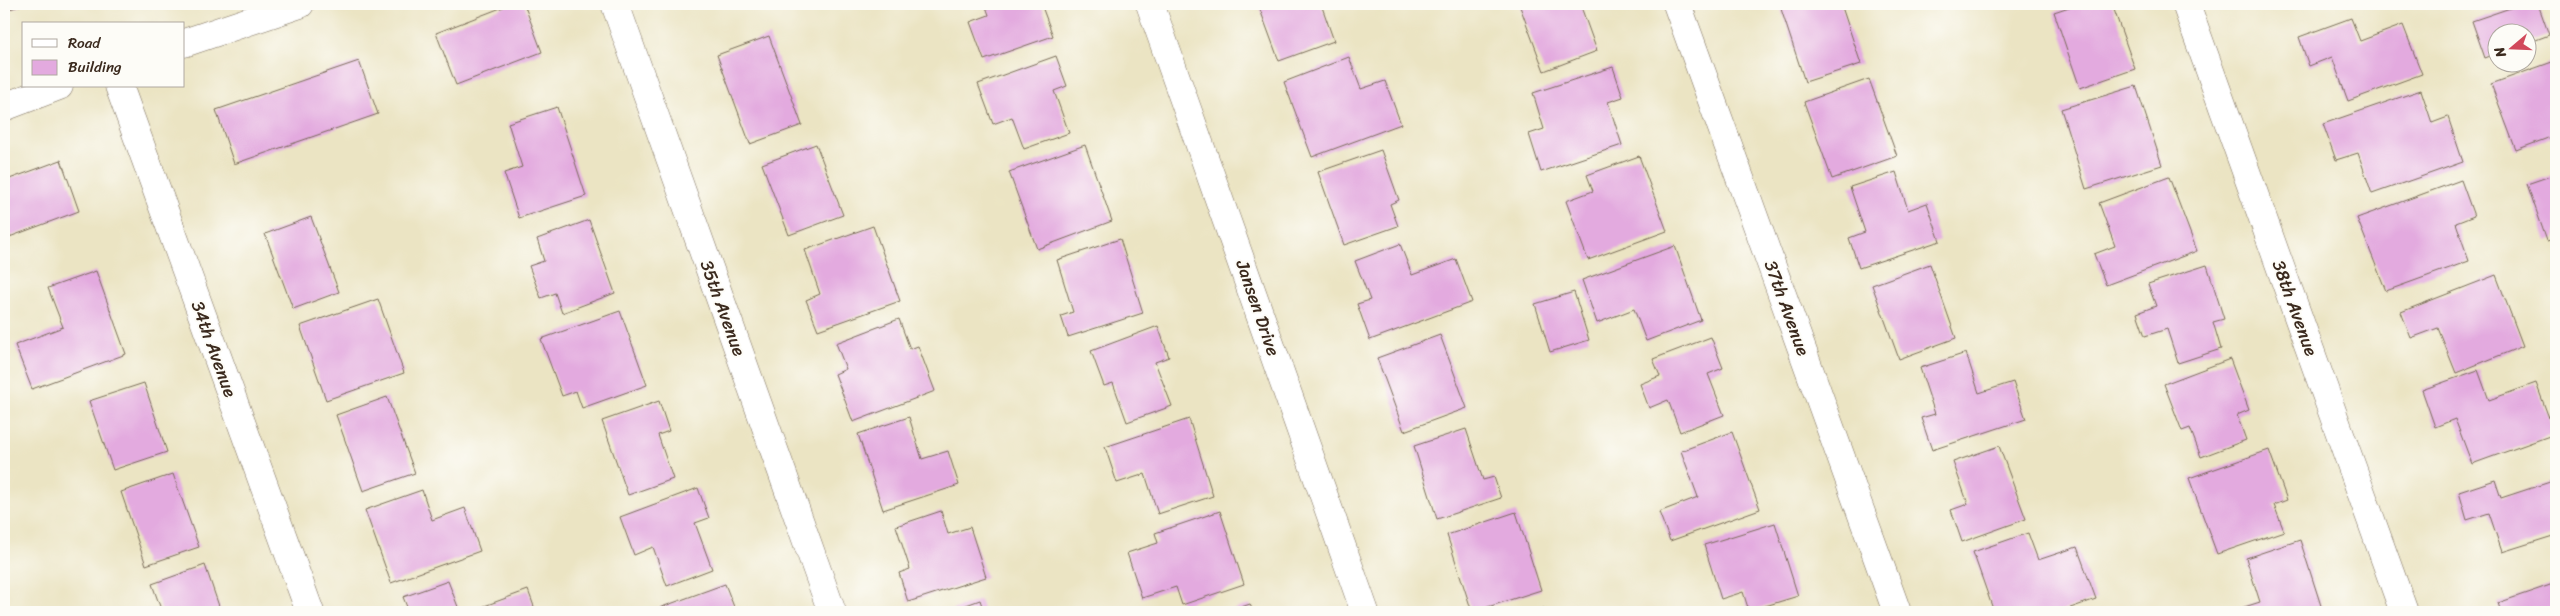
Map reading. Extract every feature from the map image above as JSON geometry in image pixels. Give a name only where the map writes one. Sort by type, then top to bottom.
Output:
[{"type":"street","points":[[185,43],[300,4]]},
{"type":"street","name":"35th Avenue","points":[[614,4],[832,612]]},
{"type":"street","name":"Jansen Drive","points":[[1150,4],[1365,612]]},
{"type":"street","name":"37th Avenue","points":[[1677,4],[1897,612]]},
{"type":"street","name":"38th Avenue","points":[[2186,4],[2404,612]]},
{"type":"street","points":[[4,107],[54,88]]},
{"type":"street","name":"34th Avenue","points":[[120,88],[310,612]]},
{"type":"building","points":[[4,4],[25,4],[4,11]]},
{"type":"building","points":[[511,4],[524,4],[542,52],[456,85],[436,33]]},
{"type":"building","points":[[985,4],[1041,4],[1053,36],[984,60],[970,22],[989,15]]},
{"type":"building","points":[[1258,4],[1321,4],[1334,41],[1279,61]]},
{"type":"building","points":[[1519,4],[1580,4],[1597,51],[1544,71]]},
{"type":"building","points":[[1797,4],[1841,4],[1861,64],[1805,82],[1781,9]]},
{"type":"building","points":[[2078,4],[2112,4],[2135,69],[2080,88],[2054,12]]},
{"type":"building","points":[[2522,4],[2538,4],[2549,35],[2538,39],[2538,22],[2488,22],[2488,57],[2485,58],[2472,21]]},
{"type":"building","points":[[2351,18],[2360,41],[2403,25],[2422,74],[2348,101],[2332,57],[2309,66],[2299,37]]},
{"type":"building","points":[[769,36],[802,125],[750,144],[717,55]]},
{"type":"building","points":[[1056,56],[1067,86],[1054,91],[1069,133],[1024,149],[1012,117],[993,124],[978,84]]},
{"type":"building","points":[[1349,57],[1361,89],[1385,81],[1401,124],[1312,157],[1284,82]]},
{"type":"building","points":[[359,61],[378,114],[234,164],[216,110]]},
{"type":"building","points":[[2552,62],[2556,73],[2556,135],[2516,150],[2491,84],[2524,72],[2538,72],[2538,67]]},
{"type":"building","points":[[1613,67],[1623,97],[1608,102],[1622,145],[1541,172],[1529,134],[1544,129],[1533,93]]},
{"type":"building","points":[[1869,79],[1897,156],[1832,179],[1804,102]]},
{"type":"building","points":[[2136,86],[2162,165],[2086,189],[2061,109]]},
{"type":"building","points":[[2421,90],[2432,123],[2448,117],[2463,162],[2372,194],[2358,153],[2336,160],[2323,124]]},
{"type":"building","points":[[557,107],[586,196],[519,218],[504,173],[522,167],[508,123]]},
{"type":"building","points":[[816,144],[843,215],[789,235],[762,164]]},
{"type":"building","points":[[1085,145],[1112,221],[1037,249],[1009,172]]},
{"type":"building","points":[[1381,150],[1399,200],[1390,204],[1398,226],[1344,245],[1318,172]]},
{"type":"building","points":[[1639,156],[1667,231],[1588,260],[1566,201],[1593,191],[1587,175]]},
{"type":"building","points":[[61,160],[79,211],[4,239],[4,181]]},
{"type":"building","points":[[1896,172],[1908,210],[1927,203],[1940,241],[1859,268],[1849,238],[1865,232],[1850,187]]},
{"type":"building","points":[[2556,174],[2556,238],[2547,241],[2527,184]]},
{"type":"building","points":[[2169,177],[2197,251],[2106,285],[2094,254],[2115,246],[2099,203]]},
{"type":"building","points":[[2461,180],[2474,216],[2456,223],[2469,261],[2386,291],[2357,218]]},
{"type":"building","points":[[311,217],[339,292],[293,309],[265,234]]},
{"type":"building","points":[[589,220],[615,293],[562,313],[555,293],[541,298],[529,266],[544,261],[537,239]]},
{"type":"building","points":[[873,226],[900,301],[818,330],[806,300],[820,294],[805,250]]},
{"type":"building","points":[[1120,239],[1143,313],[1068,337],[1061,316],[1073,312],[1057,260]]},
{"type":"building","points":[[1400,244],[1412,275],[1456,259],[1472,302],[1370,340],[1357,304],[1370,300],[1355,261]]},
{"type":"building","points":[[1675,246],[1701,320],[1646,341],[1634,309],[1597,323],[1582,280]]},
{"type":"building","points":[[1930,264],[1956,338],[1899,359],[1872,285]]},
{"type":"building","points":[[2207,265],[2224,319],[2213,322],[2221,349],[2178,363],[2167,329],[2145,336],[2137,313],[2156,306],[2148,284]]},
{"type":"building","points":[[96,271],[126,354],[32,389],[15,345],[63,327],[48,288]]},
{"type":"building","points":[[2496,275],[2523,346],[2456,373],[2438,328],[2411,338],[2401,312]]},
{"type":"building","points":[[1574,292],[1589,340],[1550,352],[1535,304]]},
{"type":"building","points":[[378,299],[404,373],[326,400],[300,326]]},
{"type":"building","points":[[620,311],[647,385],[582,408],[576,391],[562,396],[541,339]]},
{"type":"building","points":[[899,319],[910,349],[918,346],[935,391],[853,422],[835,374],[846,369],[836,343]]},
{"type":"building","points":[[1158,326],[1169,357],[1155,362],[1172,406],[1127,422],[1113,383],[1104,386],[1091,351]]},
{"type":"building","points":[[1440,335],[1467,408],[1404,431],[1377,358]]},
{"type":"building","points":[[1711,337],[1723,368],[1708,374],[1724,415],[1680,432],[1668,400],[1649,408],[1640,384],[1660,376],[1653,359]]},
{"type":"building","points":[[1966,353],[1979,393],[2013,382],[2026,419],[1932,450],[1921,418],[1935,414],[1920,368]]},
{"type":"building","points":[[2230,359],[2249,410],[2237,415],[2246,440],[2201,457],[2190,428],[2182,431],[2164,384]]},
{"type":"building","points":[[2478,370],[2489,400],[2536,383],[2555,434],[2472,464],[2455,419],[2435,427],[2422,390]]},
{"type":"building","points":[[144,383],[167,452],[113,470],[89,401]]},
{"type":"building","points":[[387,397],[415,473],[363,491],[336,415]]},
{"type":"building","points":[[659,401],[669,431],[658,435],[673,479],[628,495],[602,421]]},
{"type":"building","points":[[909,417],[922,459],[948,451],[959,485],[883,510],[858,434]]},
{"type":"building","points":[[1189,419],[1213,496],[1158,514],[1145,474],[1117,483],[1105,447]]},
{"type":"building","points":[[1466,429],[1483,480],[1494,477],[1501,498],[1437,519],[1414,446]]},
{"type":"building","points":[[1732,432],[1760,509],[1670,541],[1659,512],[1698,497],[1681,451]]},
{"type":"building","points":[[1999,446],[2026,519],[1962,542],[1951,510],[1968,504],[1953,462]]},
{"type":"building","points":[[2269,450],[2287,500],[2274,505],[2284,531],[2217,554],[2189,478]]},
{"type":"building","points":[[173,474],[199,547],[146,565],[121,492]]},
{"type":"building","points":[[2495,480],[2501,498],[2556,480],[2556,535],[2502,552],[2489,513],[2467,520],[2459,492]]},
{"type":"building","points":[[698,488],[709,518],[695,523],[712,569],[667,586],[653,547],[634,555],[620,517]]},
{"type":"building","points":[[422,490],[432,520],[465,508],[480,551],[391,583],[365,510]]},
{"type":"building","points":[[941,511],[948,534],[970,527],[986,577],[908,602],[899,573],[910,569],[896,526]]},
{"type":"building","points":[[1220,511],[1244,584],[1182,605],[1176,587],[1142,598],[1127,553],[1158,543],[1155,533]]},
{"type":"building","points":[[1516,512],[1541,590],[1472,612],[1447,535]]},
{"type":"building","points":[[1775,523],[1798,596],[1749,611],[1743,592],[1721,599],[1704,545]]},
{"type":"building","points":[[2028,533],[2038,560],[2077,547],[2096,599],[2059,612],[1994,612],[1973,552]]},
{"type":"building","points":[[2300,540],[2323,612],[2239,612],[2238,609],[2260,602],[2246,558]]},
{"type":"building","points":[[205,565],[221,612],[162,612],[152,584]]},
{"type":"building","points":[[448,581],[460,612],[409,612],[403,597]]},
{"type":"building","points":[[2556,583],[2556,612],[2501,612],[2498,603]]},
{"type":"building","points":[[725,584],[736,612],[648,612]]},
{"type":"building","points":[[528,590],[536,612],[468,612]]},
{"type":"building","points":[[980,600],[984,612],[947,612]]},
{"type":"building","points":[[1250,604],[1253,612],[1227,612]]},
{"type":"building","points":[[1544,608],[1546,612],[1531,612]]}]
